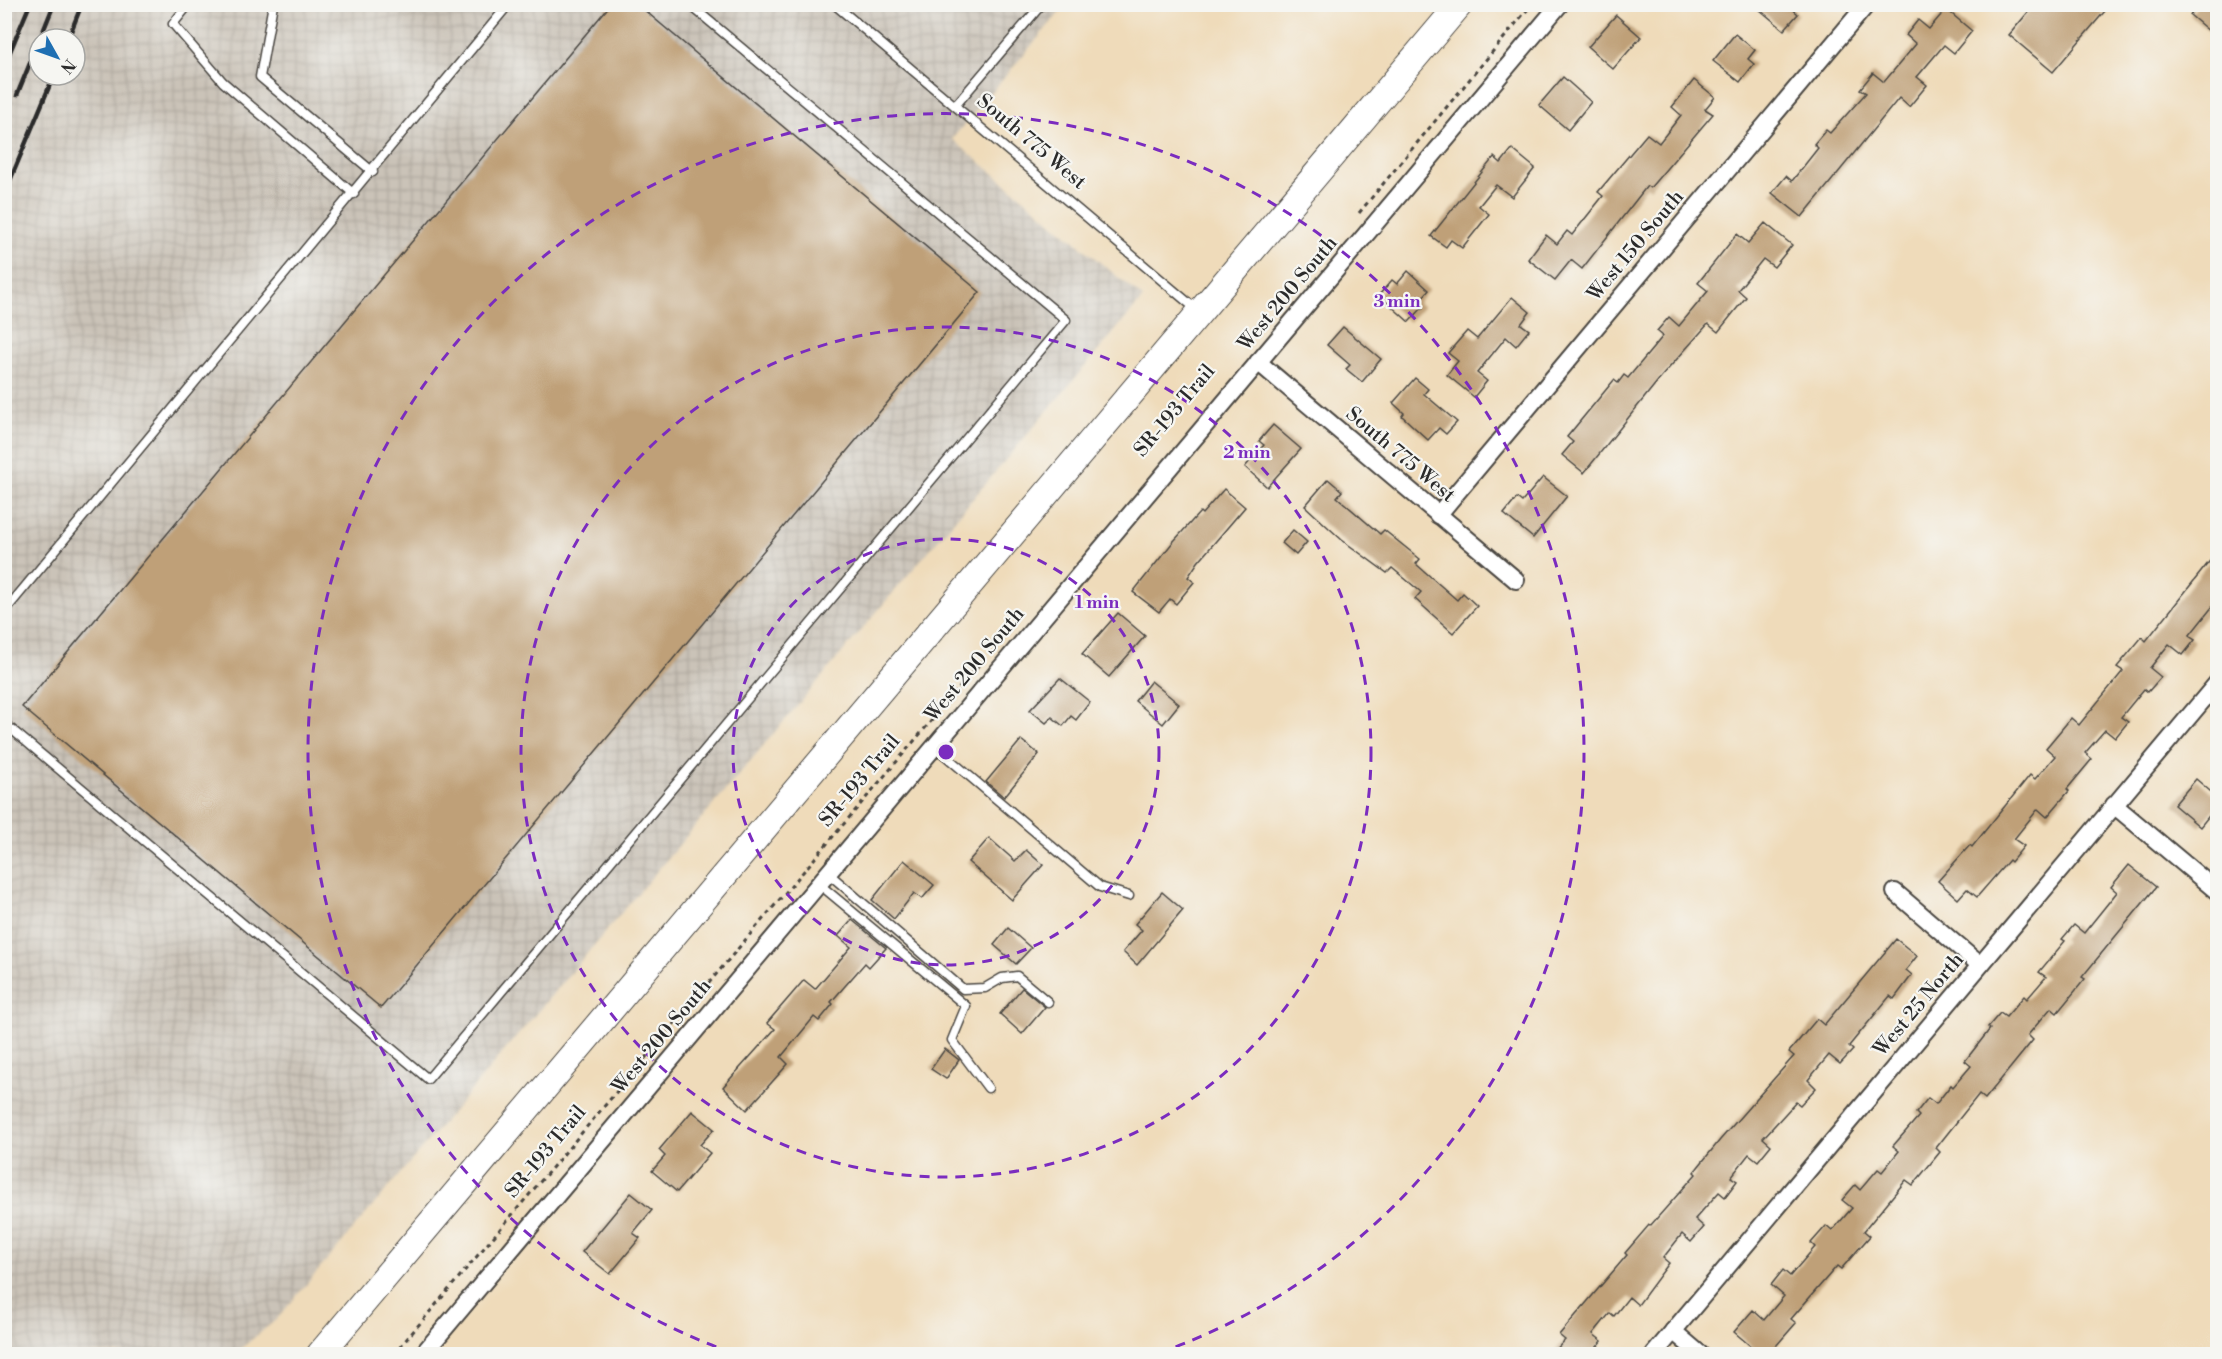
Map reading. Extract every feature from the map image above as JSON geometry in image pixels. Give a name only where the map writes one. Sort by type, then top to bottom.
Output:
[{"type":"main road","points":[[320,1354],[1461,4]]},
{"type":"street","name":"West 200 South","points":[[423,1354],[1560,4]]},
{"type":"street","name":"West 150 South","points":[[1438,515],[1867,4]]},
{"type":"street","name":"South 775 West","points":[[1258,362],[1515,580]]},
{"type":"street","name":"West 25 North","points":[[1654,1354],[2217,682]]},
{"type":"street","points":[[2114,805],[2217,892]]},
{"type":"street","points":[[1895,892],[1980,966]]},
{"type":"street","points":[[1673,1331],[1700,1354]]},
{"type":"lane","points":[[189,4],[173,24],[223,82],[354,194]]},
{"type":"lane","points":[[273,4],[260,77],[373,172]]},
{"type":"lane","points":[[4,612],[373,172],[509,4]]},
{"type":"lane","points":[[4,723],[428,1079],[1066,320],[689,4]]},
{"type":"lane","name":"South 775 West","points":[[834,4],[1200,313]]},
{"type":"lane","points":[[955,106],[1042,4]]},
{"type":"lane","points":[[934,746],[1100,887],[1129,896]]},
{"type":"lane","points":[[823,878],[963,988],[985,988],[1002,978],[1017,976],[1048,1002]]},
{"type":"lane","points":[[823,878],[966,1006],[952,1040],[987,1088]]},
{"type":"path","points":[[1358,214],[1532,4]]},
{"type":"path","name":"SR-193 Trail","points":[[394,1354],[990,652]]},
{"type":"shaded area","points":[[5,5],[1066,5],[952,139],[1143,298],[277,1319],[234,1354],[5,1354]]},
{"type":"building","points":[[611,4],[637,4],[980,292],[381,1008],[22,707]]},
{"type":"building","points":[[1753,4],[1787,4],[1798,14],[1784,30]]},
{"type":"building","points":[[2035,4],[2111,4],[2053,72],[2009,35]]},
{"type":"building","points":[[2199,4],[2217,4],[2217,38],[2190,15]]},
{"type":"building","points":[[1946,9],[1972,31],[1954,53],[1944,45],[1917,77],[1927,85],[1909,107],[1899,98],[1802,217],[1772,193],[1786,176],[1792,181],[1818,148],[1814,144],[1826,130],[1830,133],[1866,93],[1860,89],[1873,73],[1884,82],[1916,44],[1906,35],[1918,20],[1929,29]]},
{"type":"building","points":[[1616,15],[1641,37],[1613,69],[1588,47]]},
{"type":"building","points":[[1735,34],[1755,50],[1748,59],[1754,64],[1740,82],[1713,61]]},
{"type":"building","points":[[1563,77],[1591,102],[1568,130],[1539,105]]},
{"type":"building","points":[[1694,80],[1715,97],[1705,109],[1713,114],[1650,188],[1647,186],[1582,269],[1571,260],[1555,280],[1528,259],[1546,235],[1557,244],[1567,231],[1572,235],[1603,196],[1598,192],[1647,134],[1659,143],[1681,115],[1672,107]]},
{"type":"building","points":[[1512,149],[1535,168],[1512,197],[1496,185],[1479,206],[1489,214],[1462,248],[1451,240],[1446,247],[1431,236],[1494,157],[1501,163]]},
{"type":"building","points":[[1765,223],[1792,245],[1774,267],[1763,259],[1738,290],[1746,297],[1718,332],[1708,324],[1661,377],[1584,473],[1562,455],[1573,442],[1567,437],[1614,380],[1618,383],[1624,375],[1628,378],[1663,336],[1657,331],[1669,317],[1679,326],[1708,291],[1698,283],[1737,234],[1748,243]]},
{"type":"building","points":[[1408,271],[1429,290],[1418,303],[1423,307],[1409,322],[1379,295],[1392,280],[1397,284]]},
{"type":"building","points":[[1512,297],[1530,312],[1521,324],[1529,330],[1516,346],[1506,337],[1477,373],[1487,381],[1474,397],[1447,375],[1458,361],[1448,353],[1467,331],[1477,339]]},
{"type":"building","points":[[1343,327],[1381,359],[1362,382],[1346,369],[1350,365],[1327,345]]},
{"type":"building","points":[[1415,378],[1428,389],[1424,394],[1457,422],[1446,434],[1439,428],[1428,440],[1402,416],[1404,413],[1393,403]]},
{"type":"building","points":[[1273,425],[1301,449],[1267,487],[1245,467],[1264,445],[1259,441]]},
{"type":"building","points":[[1543,477],[1567,496],[1533,538],[1504,514],[1517,498],[1522,502]]},
{"type":"building","points":[[1328,479],[1342,491],[1337,497],[1380,534],[1384,530],[1420,559],[1416,564],[1457,600],[1463,593],[1477,606],[1453,633],[1415,599],[1421,592],[1392,568],[1387,573],[1342,540],[1305,506]]},
{"type":"building","points":[[1224,489],[1245,507],[1198,562],[1188,577],[1194,582],[1176,604],[1170,599],[1159,612],[1133,592],[1173,542]]},
{"type":"building","points":[[1293,530],[1307,542],[1296,555],[1282,543]]},
{"type":"building","points":[[2217,552],[2217,601],[2189,636],[2195,640],[2183,655],[2169,644],[2150,668],[2161,677],[2148,692],[2144,689],[2121,717],[2128,722],[2115,738],[2105,730],[2085,753],[2092,759],[2067,789],[2069,791],[2047,817],[2038,809],[2014,839],[2024,846],[2011,862],[2009,860],[1977,897],[1967,889],[1958,899],[1938,881],[1970,845],[1972,847],[2030,775],[2035,779],[2055,756],[2046,748],[2071,718],[2079,725],[2123,671],[2117,667],[2142,637],[2146,641]]},
{"type":"building","points":[[1118,613],[1145,636],[1109,677],[1082,654]]},
{"type":"building","points":[[1060,678],[1090,702],[1076,720],[1071,716],[1063,726],[1052,717],[1046,723],[1030,710]]},
{"type":"building","points":[[1151,681],[1179,704],[1163,724],[1135,701]]},
{"type":"building","points":[[1021,740],[1039,754],[1004,797],[986,782]]},
{"type":"building","points":[[2196,779],[2217,797],[2217,806],[2200,827],[2174,805]]},
{"type":"building","points":[[989,838],[1015,861],[1026,850],[1043,865],[1012,900],[968,862]]},
{"type":"building","points":[[904,860],[934,885],[922,899],[914,893],[894,919],[872,900]]},
{"type":"building","points":[[2129,865],[2156,887],[2082,977],[2085,979],[2057,1013],[2051,1008],[2028,1035],[2033,1040],[1985,1099],[1979,1094],[1936,1148],[1940,1152],[1913,1185],[1906,1180],[1864,1231],[1870,1236],[1841,1269],[1837,1266],[1791,1319],[1796,1323],[1769,1354],[1760,1354],[1734,1332],[1753,1310],[1764,1320],[1784,1296],[1771,1285],[1783,1270],[1790,1276],[1815,1247],[1811,1243],[1826,1226],[1832,1231],[1852,1208],[1842,1200],[1855,1185],[1860,1190],[1878,1169],[1882,1172],[1899,1151],[1893,1146],[1919,1116],[1916,1113],[1928,1098],[1936,1104],[1951,1085],[1953,1087],[1971,1066],[1965,1061],[1990,1029],[1988,1027],[2000,1013],[2006,1017],[2024,996],[2027,999],[2046,977],[2039,972],[2065,941],[2062,939],[2074,925],[2084,933],[2117,892],[2111,887]]},
{"type":"building","points":[[1162,892],[1183,910],[1137,965],[1123,952],[1142,930],[1135,924]]},
{"type":"building","points":[[852,920],[886,948],[869,967],[865,963],[831,1002],[833,1004],[819,1021],[814,1017],[781,1057],[788,1064],[747,1110],[723,1087],[775,1029],[767,1023],[804,980],[815,989],[851,947],[838,936]]},
{"type":"building","points":[[1008,928],[1031,948],[1016,964],[994,945]]},
{"type":"building","points":[[1896,939],[1917,956],[1906,970],[1912,975],[1894,999],[1890,996],[1849,1046],[1853,1050],[1840,1064],[1829,1055],[1808,1080],[1816,1088],[1800,1105],[1796,1102],[1763,1138],[1771,1145],[1758,1161],[1749,1154],[1731,1177],[1737,1181],[1725,1197],[1719,1192],[1695,1219],[1704,1227],[1691,1242],[1682,1234],[1663,1258],[1669,1263],[1638,1305],[1629,1297],[1614,1316],[1610,1313],[1593,1334],[1602,1341],[1591,1354],[1552,1354],[1565,1340],[1559,1335],[1627,1255],[1625,1253],[1696,1174],[1694,1172],[1720,1140],[1794,1056],[1789,1052],[1817,1019],[1824,1025]]},
{"type":"building","points":[[1022,988],[1045,1007],[1022,1034],[1000,1014]]},
{"type":"building","points":[[945,1049],[959,1060],[946,1079],[931,1069]]},
{"type":"building","points":[[692,1111],[714,1129],[700,1145],[710,1153],[677,1192],[652,1171],[665,1156],[659,1150]]},
{"type":"building","points":[[631,1193],[652,1210],[633,1233],[640,1238],[610,1274],[582,1252]]},
{"type":"railway","points":[[4,66],[30,4]]},
{"type":"railway","points":[[45,27],[54,4]]},
{"type":"railway","points":[[73,27],[82,4]]},
{"type":"railway","points":[[17,95],[27,70]]},
{"type":"railway","points":[[4,195],[49,87]]}]
